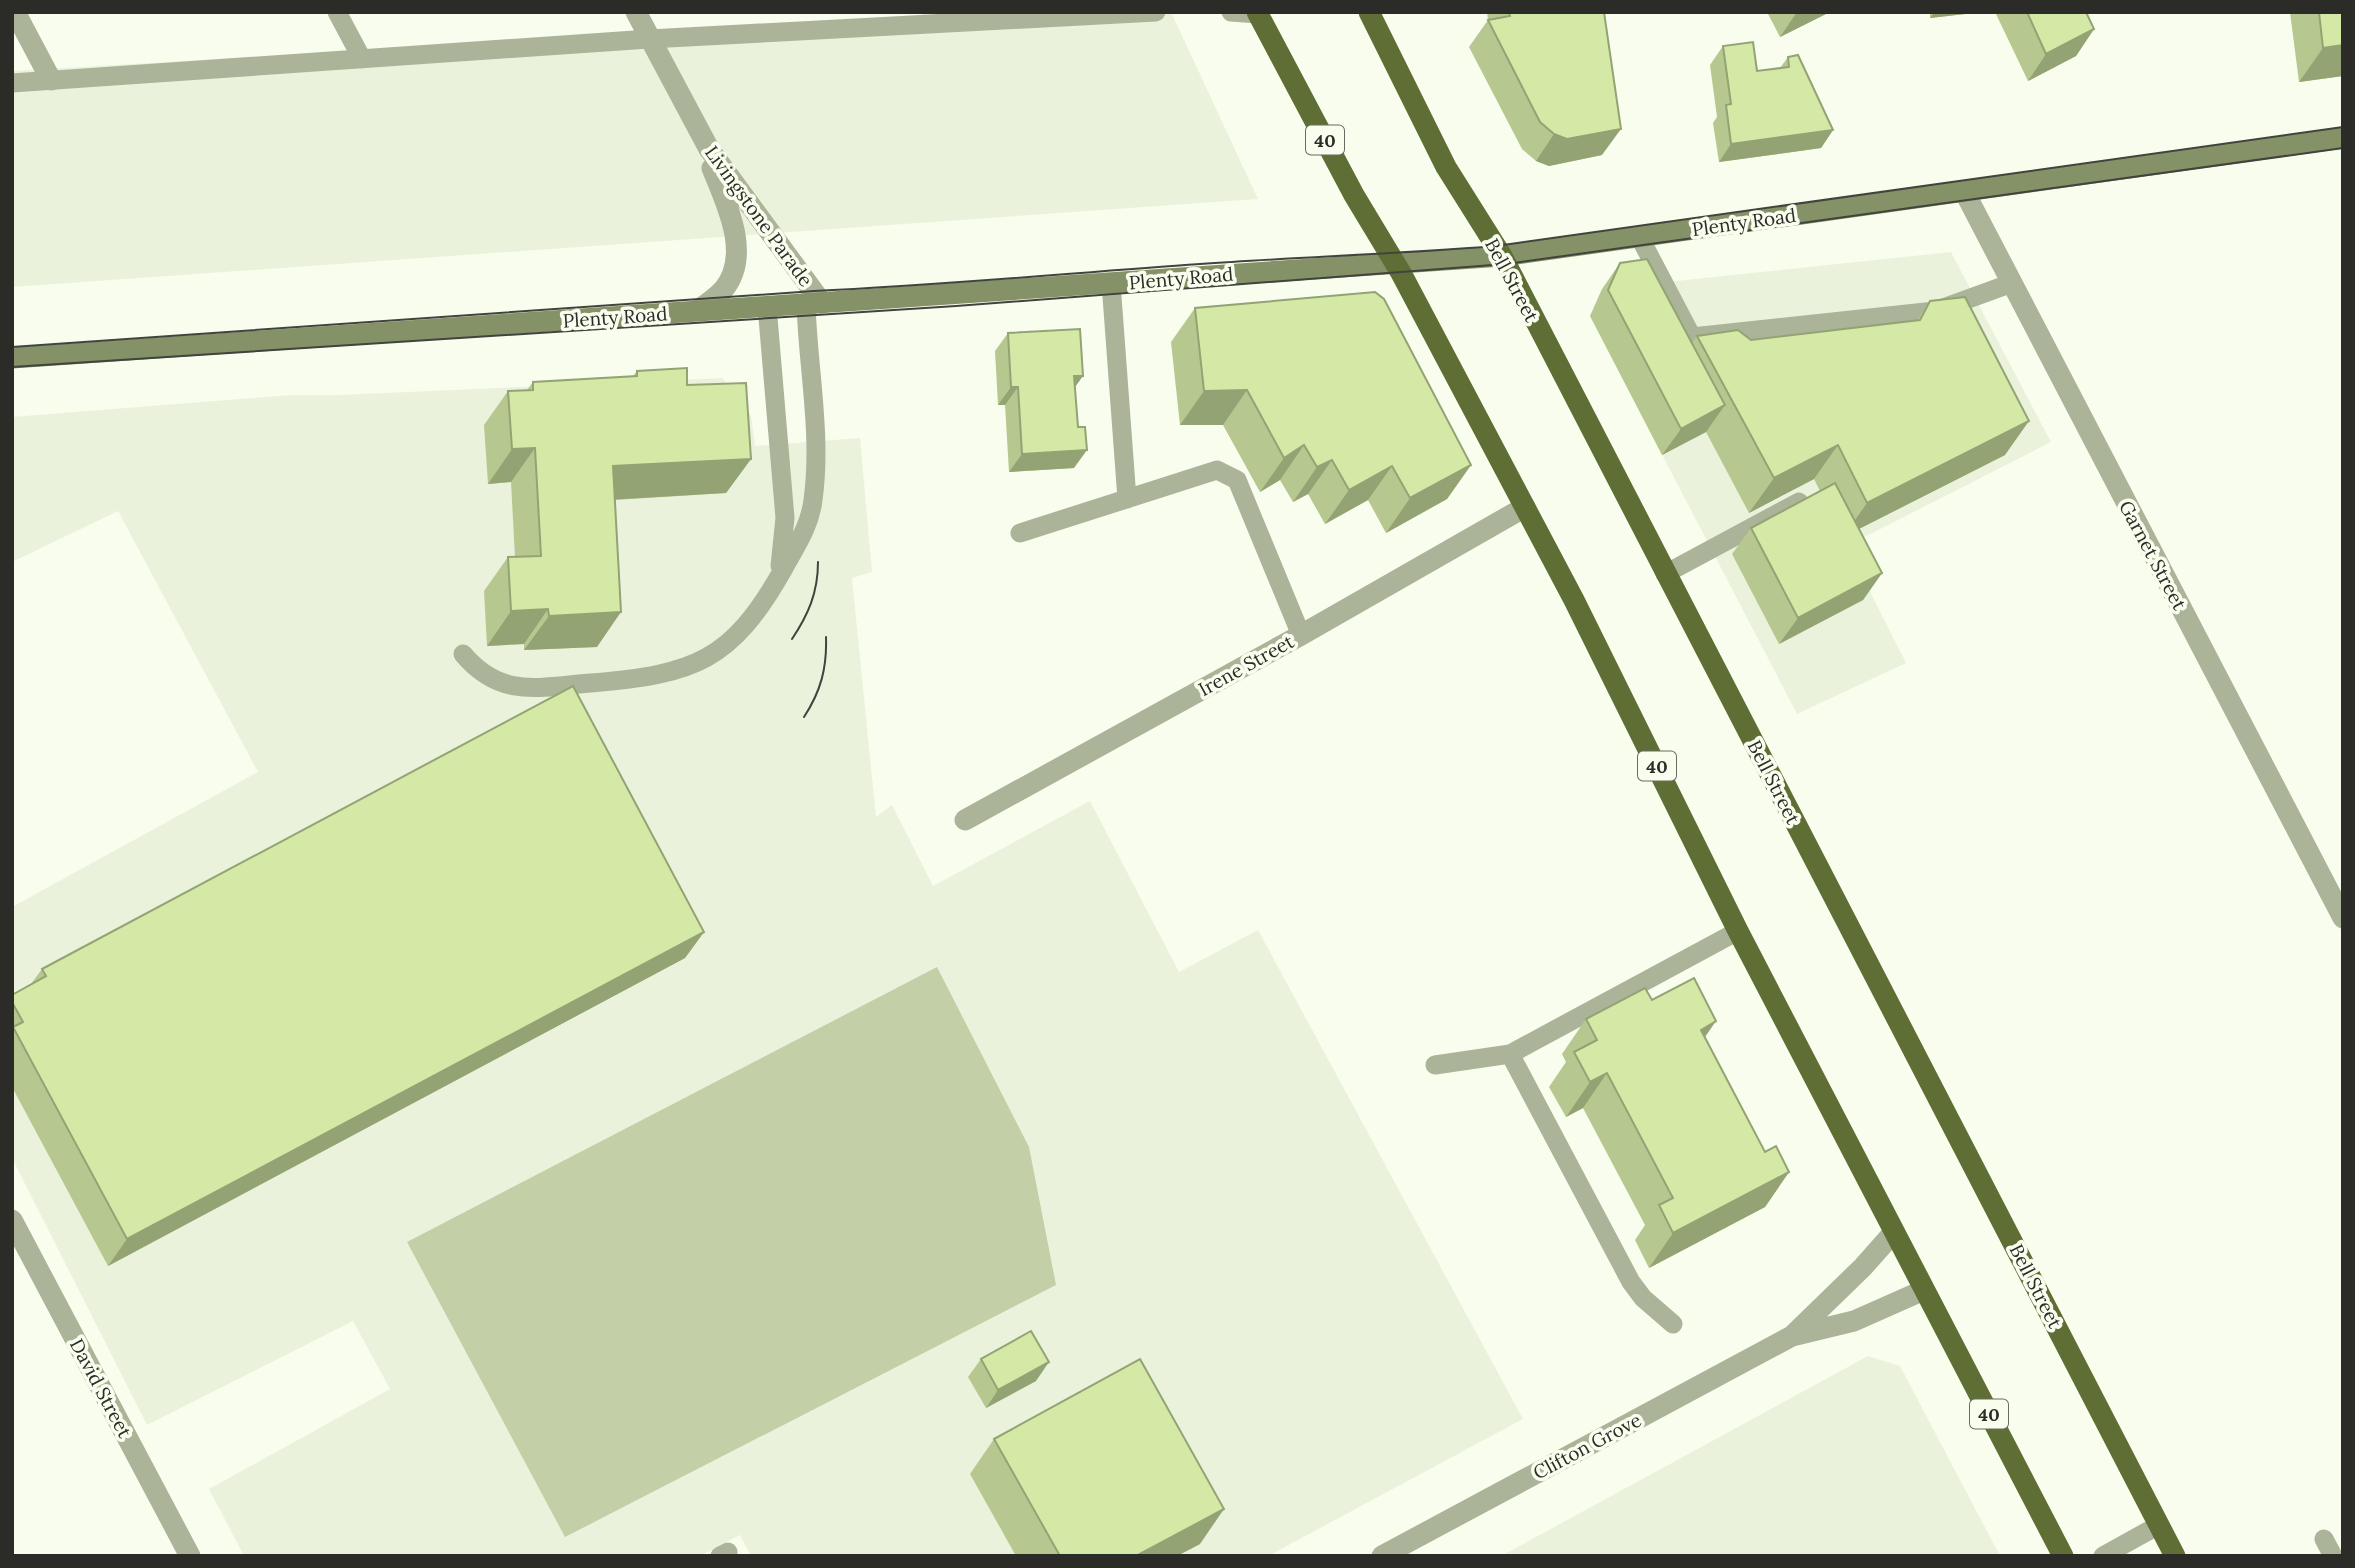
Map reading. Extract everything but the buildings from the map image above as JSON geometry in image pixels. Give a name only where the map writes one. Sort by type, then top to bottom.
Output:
[{"type":"highway","name":"Bell Street","points":[[1369,12],[1446,167],[1502,256],[2175,1556]]},
{"type":"highway","name":"40","points":[[1257,13],[1354,195],[1395,263],[1574,600],[1738,930],[2063,1556]]},
{"type":"main road","name":"Plenty Road","points":[[12,358],[1502,256],[2343,138]]},
{"type":"street","points":[[15,12],[51,80]]},
{"type":"street","name":"Livingstone Parade","points":[[636,12],[697,130],[814,303]]},
{"type":"street","name":"Livingstone Parade","points":[[697,130],[727,207],[737,256],[733,272],[723,289],[698,310]]},
{"type":"street","name":"Garnet Street","points":[[1964,191],[2343,918]]},
{"type":"street","name":"Irene Street","points":[[965,820],[1301,635],[1525,507]]},
{"type":"street","name":"David Street","points":[[12,1220],[190,1556]]},
{"type":"street","name":"Clifton Grove","points":[[1792,1336],[1863,1268],[1894,1232]]},
{"type":"street","name":"Clifton Grove","points":[[1382,1556],[1792,1336],[1854,1321],[1924,1290]]},
{"type":"lane","points":[[337,12],[362,59]]},
{"type":"lane","points":[[12,83],[649,39],[1156,12]]},
{"type":"lane","points":[[1231,12],[1257,13]]},
{"type":"lane","points":[[1639,236],[1692,337],[1935,310],[2012,283]]},
{"type":"lane","points":[[1111,284],[1127,499]]},
{"type":"lane","points":[[464,654],[477,668],[503,685],[521,687],[607,681],[665,673],[696,663],[721,650],[750,622],[804,533],[812,511],[816,462],[814,303]]},
{"type":"lane","points":[[767,306],[785,519],[780,565],[773,587]]},
{"type":"lane","points":[[1020,533],[1217,470],[1237,480],[1301,635]]},
{"type":"lane","points":[[1665,574],[1799,502]]},
{"type":"lane","points":[[785,519],[812,511]]},
{"type":"lane","points":[[785,519],[804,533]]},
{"type":"lane","points":[[1435,1065],[1510,1054],[1738,930]]},
{"type":"lane","points":[[1510,1054],[1631,1282],[1643,1298],[1673,1324]]},
{"type":"lane","points":[[2103,1556],[2159,1525]]},
{"type":"shaded area","points":[[921,12],[1171,12],[1258,199],[12,287],[12,71],[924,18]]},
{"type":"shaded area","points":[[1951,252],[2051,442],[1847,546],[1906,663],[1797,714],[1590,316],[1629,286]]},
{"type":"shaded area","points":[[722,378],[751,416],[755,446],[860,438],[872,572],[852,578],[876,817],[892,805],[933,886],[1090,801],[1179,972],[1258,930],[1523,1419],[1268,1556],[751,1556],[740,1535],[700,1556],[244,1556],[209,1489],[390,1389],[353,1321],[147,1425],[12,1158],[12,907],[258,772],[118,511],[12,562],[12,417],[291,395]]},
{"type":"shaded area","points":[[1868,1356],[1900,1366],[2000,1556],[1501,1556]]},
{"type":"green space","points":[[937,967],[1029,1147],[1056,1285],[565,1537],[407,1242]]},
{"type":"tram line","points":[[12,347],[1200,264],[1496,246],[2343,127]]},
{"type":"tram line","points":[[12,367],[956,306],[1506,264],[2343,148]]},
{"type":"tram line","points":[[792,639],[811,603],[818,562]]},
{"type":"tram line","points":[[804,717],[822,679],[826,637]]}]
